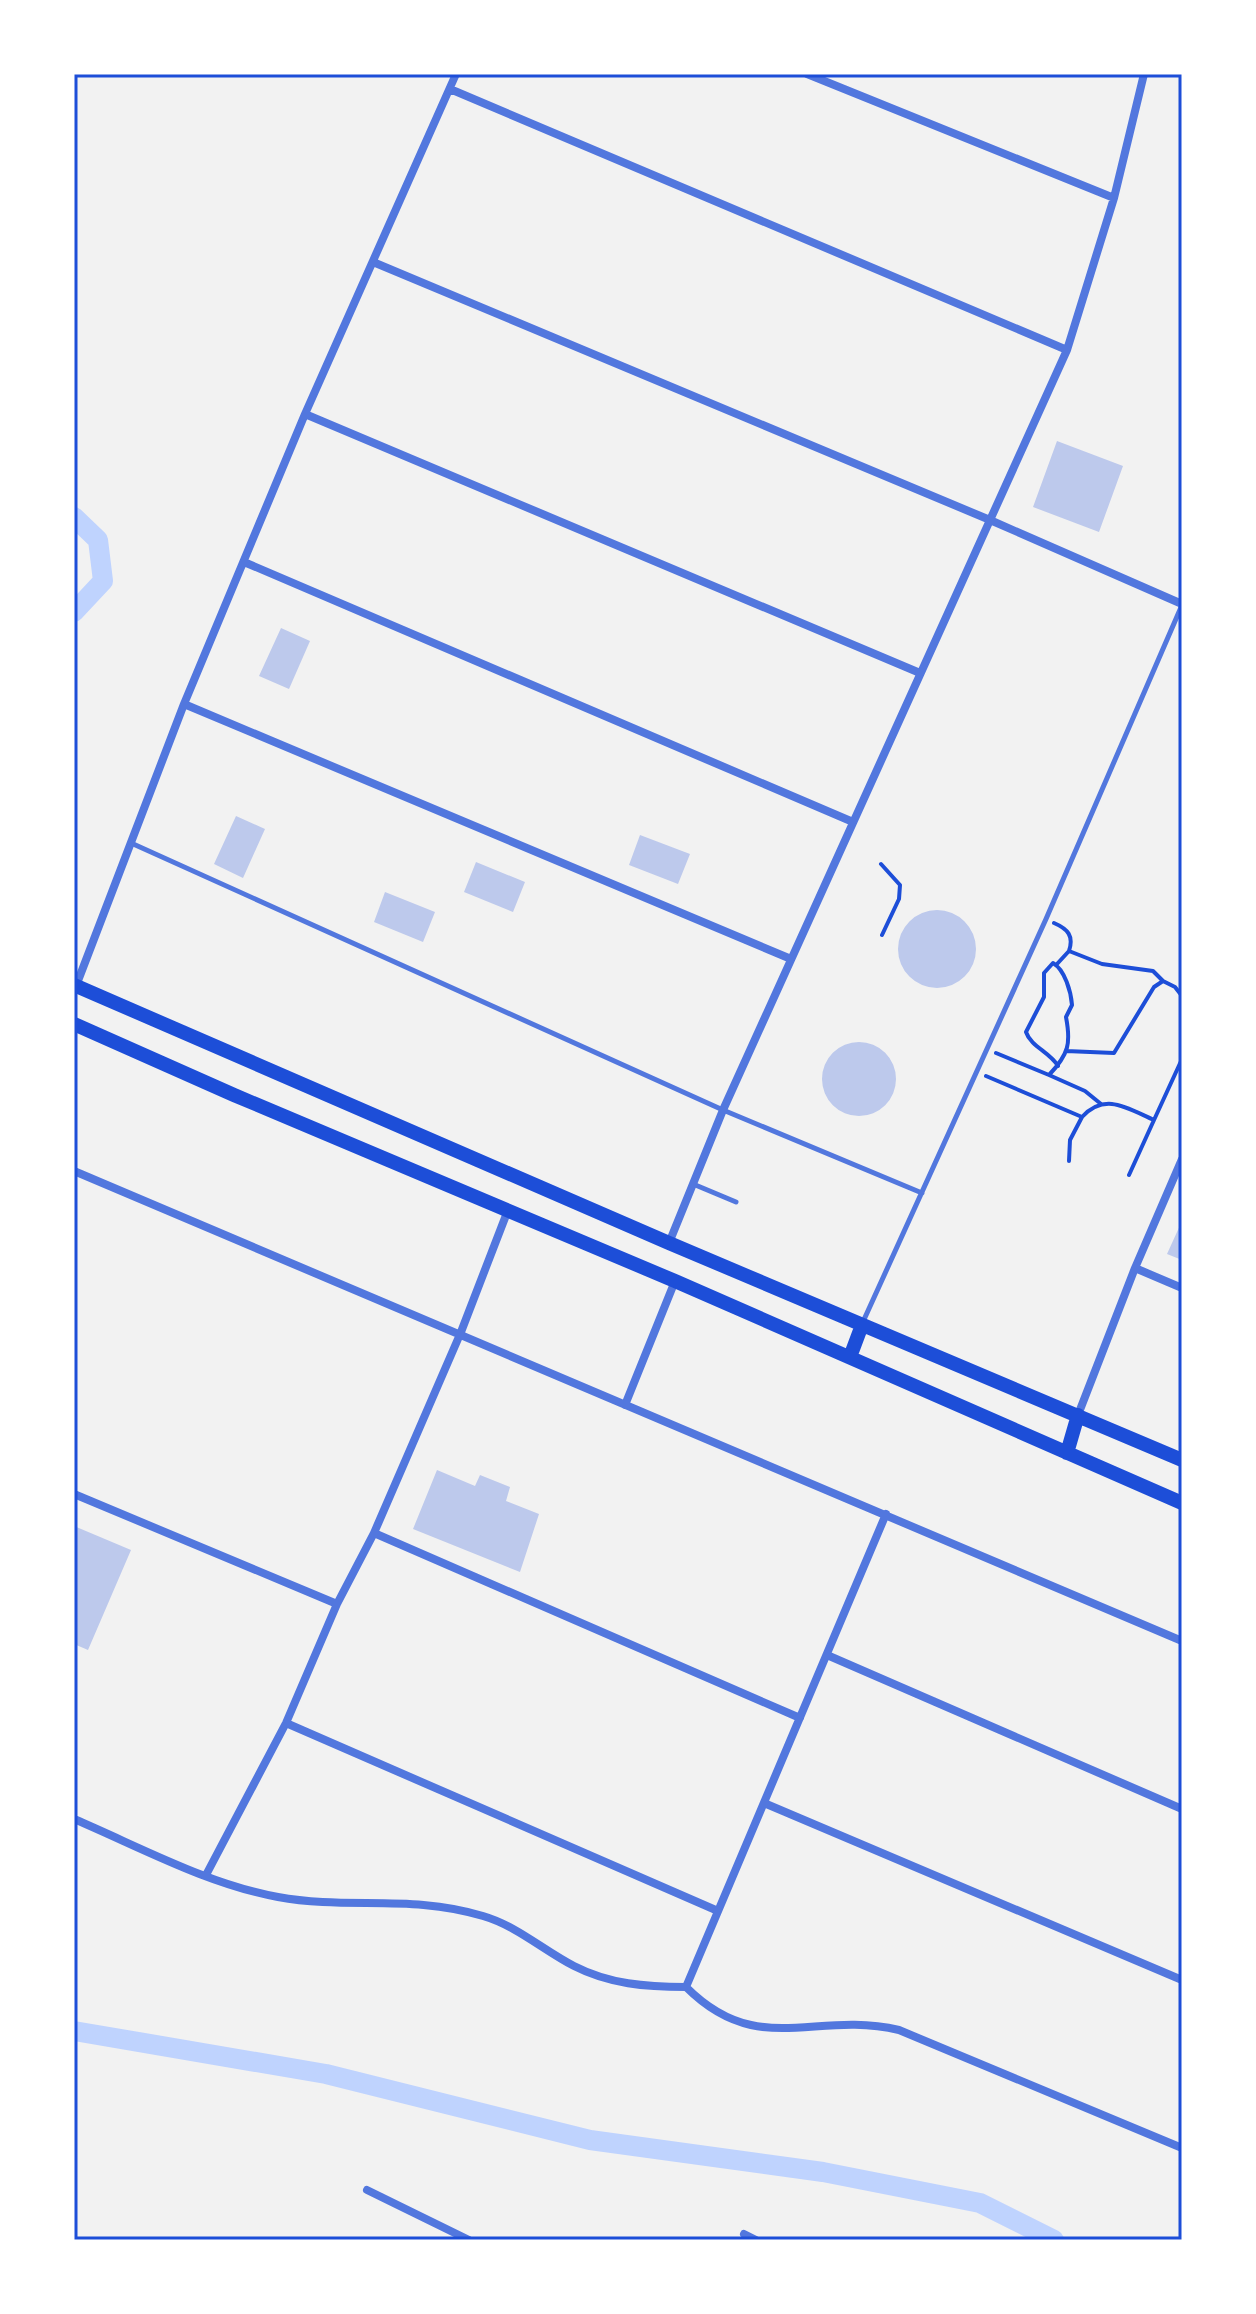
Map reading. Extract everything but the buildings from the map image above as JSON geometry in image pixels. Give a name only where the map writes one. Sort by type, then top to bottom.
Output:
[{"type":"main road","points":[[75,986],[669,1243],[1182,1460]]},
{"type":"main road","points":[[74,1024],[675,1281],[1182,1503]]},
{"type":"main road","points":[[850,1357],[862,1325]]},
{"type":"main road","points":[[1067,1453],[1078,1415]]},
{"type":"street","points":[[75,986],[184,704],[305,414],[456,74]]},
{"type":"street","points":[[807,74],[1114,198]]},
{"type":"street","points":[[669,1243],[723,1110],[1067,350],[1114,198],[1144,74]]},
{"type":"street","points":[[450,89],[1067,350]]},
{"type":"street","points":[[373,262],[990,520],[1182,604]]},
{"type":"street","points":[[305,414],[920,673]]},
{"type":"street","points":[[244,562],[853,822]]},
{"type":"street","points":[[184,704],[791,959]]},
{"type":"street","points":[[1078,1415],[1135,1268],[1182,1159]]},
{"type":"street","points":[[74,1171],[461,1332],[625,1405],[1182,1641]]},
{"type":"street","points":[[206,1875],[286,1723],[337,1604],[374,1533],[461,1332],[508,1210]]},
{"type":"street","points":[[1135,1268],[1182,1288]]},
{"type":"street","points":[[625,1405],[675,1281]]},
{"type":"street","points":[[74,1494],[337,1604]]},
{"type":"street","points":[[686,1987],[886,1514]]},
{"type":"street","points":[[374,1533],[800,1718]]},
{"type":"street","points":[[827,1655],[1182,1809]]},
{"type":"street","points":[[286,1723],[718,1911]]},
{"type":"street","points":[[764,1803],[1182,1980]]},
{"type":"street","points":[[74,1819],[237,1888],[281,1898],[437,1904],[485,1917],[510,1927],[574,1966],[635,1986],[686,1987],[704,2005],[727,2018],[755,2027],[786,2029],[872,2024],[899,2030],[1182,2148]]},
{"type":"street","points":[[367,2190],[469,2240]]},
{"type":"street","points":[[744,2234],[756,2240]]},
{"type":"lane","points":[[862,1325],[1046,919],[1182,604]]},
{"type":"lane","points":[[130,843],[723,1110],[922,1193]]},
{"type":"lane","points":[[692,1183],[736,1202]]},
{"type":"path","points":[[881,864],[900,885],[899,899],[882,935]]},
{"type":"path","points":[[1046,919],[1068,931],[1071,938],[1069,951],[1057,964],[1049,965],[1044,973],[1044,997],[1026,1032],[1028,1039],[1053,1057],[1058,1066]]},
{"type":"path","points":[[1069,951],[1102,964],[1153,971],[1182,996]]},
{"type":"path","points":[[1049,1075],[1058,1066],[1071,1035],[1066,1017],[1072,1005],[1071,997],[1057,964]]},
{"type":"path","points":[[1066,1051],[1114,1053],[1150,991],[1163,981]]},
{"type":"path","points":[[987,1049],[1085,1091],[1101,1104]]},
{"type":"path","points":[[1129,1175],[1182,1059]]},
{"type":"path","points":[[976,1072],[1082,1117]]},
{"type":"path","points":[[1069,1161],[1070,1140],[1082,1117],[1092,1107],[1113,1103],[1154,1120]]},
{"type":"waterway","points":[[74,517],[98,540],[103,581],[74,612]]},
{"type":"waterway","points":[[74,2031],[326,2074],[590,2140],[823,2172],[980,2203],[1054,2240]]}]
